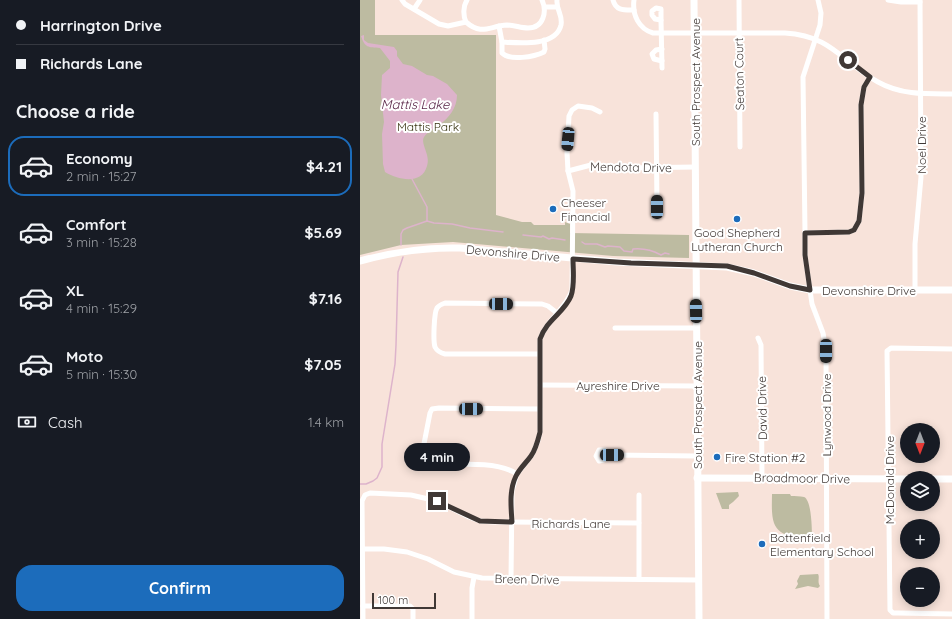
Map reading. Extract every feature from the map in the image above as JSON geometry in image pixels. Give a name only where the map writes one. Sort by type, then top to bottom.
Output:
[{"type":"street","points":[[402,0],[405,4],[439,24],[448,26],[466,22]]},
{"type":"street","points":[[414,9],[420,0]]},
{"type":"street","points":[[465,1],[464,16],[466,22],[478,30],[483,30],[511,25],[528,28],[533,27],[541,22],[543,18],[545,7],[542,0]]},
{"type":"street","points":[[502,42],[524,43],[551,38],[558,31],[561,24],[561,15],[557,6],[557,0]]},
{"type":"street","points":[[613,0],[615,5],[620,10],[634,10]]},
{"type":"street","points":[[634,0],[634,10],[637,20],[643,28],[649,32],[662,34],[796,34],[816,39],[830,46],[870,77],[889,87],[900,91],[920,94],[952,94]]},
{"type":"street","name":"South Prospect Avenue","points":[[694,0],[698,619]]},
{"type":"street","name":"Seaton Court","points":[[739,0],[740,147]]},
{"type":"street","name":"Lynwood Drive","points":[[818,0],[821,19],[816,39],[805,70],[803,82],[805,255],[812,304],[823,333],[826,351],[827,619]]},
{"type":"street","points":[[888,0],[901,2],[920,1]]},
{"type":"street","name":"Noel Drive","points":[[916,290],[915,244],[921,177],[920,1]]},
{"type":"street","points":[[545,7],[557,6]]},
{"type":"street","points":[[662,20],[662,68]]},
{"type":"street","points":[[499,26],[502,42],[502,53],[508,57],[524,57],[544,52],[544,40]]},
{"type":"street","points":[[662,49],[656,50],[652,54],[654,59],[662,60]]},
{"type":"street","points":[[805,233],[849,232],[854,230],[858,225],[862,193],[862,99],[864,87],[870,77]]},
{"type":"street","points":[[512,578],[512,491],[517,474],[532,455],[540,432],[539,344],[547,325],[567,303],[572,290],[573,191],[568,171],[566,153],[570,112],[578,106],[592,108],[600,112]]},
{"type":"street","points":[[656,114],[657,207]]},
{"type":"street","name":"Mendota Drive","points":[[568,171],[591,165],[627,168],[695,167]]},
{"type":"street","points":[[573,206],[594,206],[600,204]]},
{"type":"street","name":"Devonshire Drive","points":[[360,261],[394,252],[445,248],[631,263],[713,265],[739,268],[790,286],[810,290],[952,290]]},
{"type":"street","points":[[539,354],[445,354],[440,352],[435,344],[435,316],[437,309],[445,303],[542,304],[548,306],[557,313]]},
{"type":"street","points":[[615,328],[696,328]]},
{"type":"street","name":"David Drive","points":[[758,338],[761,345],[762,478]]},
{"type":"street","name":"McDonald Drive","points":[[952,349],[889,349],[887,351],[891,612],[952,614]]},
{"type":"street","name":"Ayreshire Drive","points":[[540,385],[696,386]]},
{"type":"street","points":[[517,474],[512,470],[497,466],[429,465],[423,463],[421,457],[430,412],[432,409],[439,408],[540,409]]},
{"type":"street","points":[[612,455],[697,456]]},
{"type":"street","name":"Broadmoor Drive","points":[[697,478],[900,479]]},
{"type":"street","points":[[940,479],[952,479]]},
{"type":"street","name":"Richards Lane","points":[[361,549],[362,501],[366,495],[373,493],[411,495],[437,501],[480,521],[639,523]]},
{"type":"street","points":[[639,495],[639,579]]},
{"type":"street","points":[[361,549],[364,619]]},
{"type":"street","name":"Breen Drive","points":[[361,549],[384,549],[407,552],[418,555],[454,572],[474,577],[698,580]]},
{"type":"street","points":[[472,619],[472,588],[474,577]]},
{"type":"street","points":[[363,606],[410,606],[413,609],[413,619]]},
{"type":"green space","name":"Mattis Park","points":[[360,0],[375,0],[375,35],[496,35],[496,215],[522,222],[531,222],[534,225],[565,225],[565,222],[570,224],[570,233],[689,235],[689,258],[613,256],[453,242],[401,245],[360,255]]},
{"type":"green space","points":[[738,492],[739,496],[729,505],[729,509],[722,509],[716,493]]},
{"type":"green space","points":[[772,494],[790,494],[791,496],[799,496],[807,499],[811,517],[812,540],[790,536],[777,528],[772,516]]},
{"type":"green space","points":[[818,574],[820,586],[818,588],[808,586],[795,589],[800,575]]},
{"type":"water","name":"Mattis Lake","points":[[364,35],[364,40],[368,43],[394,47],[397,51],[397,56],[403,64],[412,66],[447,84],[457,95],[456,104],[449,116],[424,137],[423,143],[428,162],[424,172],[415,178],[403,179],[385,172],[383,164],[382,134],[384,122],[381,95],[382,75],[390,68],[390,61],[380,48],[370,47],[364,43],[361,36]]},
{"type":"waterway","points":[[412,179],[427,207],[427,221]]},
{"type":"waterway","points":[[401,245],[401,234],[403,230],[427,221],[503,232]]},
{"type":"waterway","points":[[523,235],[543,236],[549,239],[565,240]]},
{"type":"waterway","points":[[582,242],[585,244],[597,244],[605,247],[620,247],[624,251],[632,252],[633,249],[640,249],[661,255],[665,253],[669,254]]},
{"type":"waterway","points":[[360,484],[366,484],[377,478],[382,467],[382,444],[395,364],[398,272],[403,257]]},
{"type":"place","name":"Cheeser Financial","points":[[553,209]]},
{"type":"place","name":"Good Shepherd Lutheran Church","points":[[737,219]]},
{"type":"place","name":"Fire Station #2","points":[[717,457]]},
{"type":"place","name":"Bottenfield Elementary School","points":[[762,544]]},
{"type":"route","points":[[437,501],[480,521],[512,522],[511,496],[515,479],[517,474],[532,455],[540,432],[540,339],[547,325],[567,303],[570,296],[573,280],[573,259],[631,263],[727,266],[739,268],[790,286],[810,290],[805,255],[805,233],[849,232],[857,227],[859,221],[862,193],[861,105],[864,87],[870,77],[848,60]]}]
